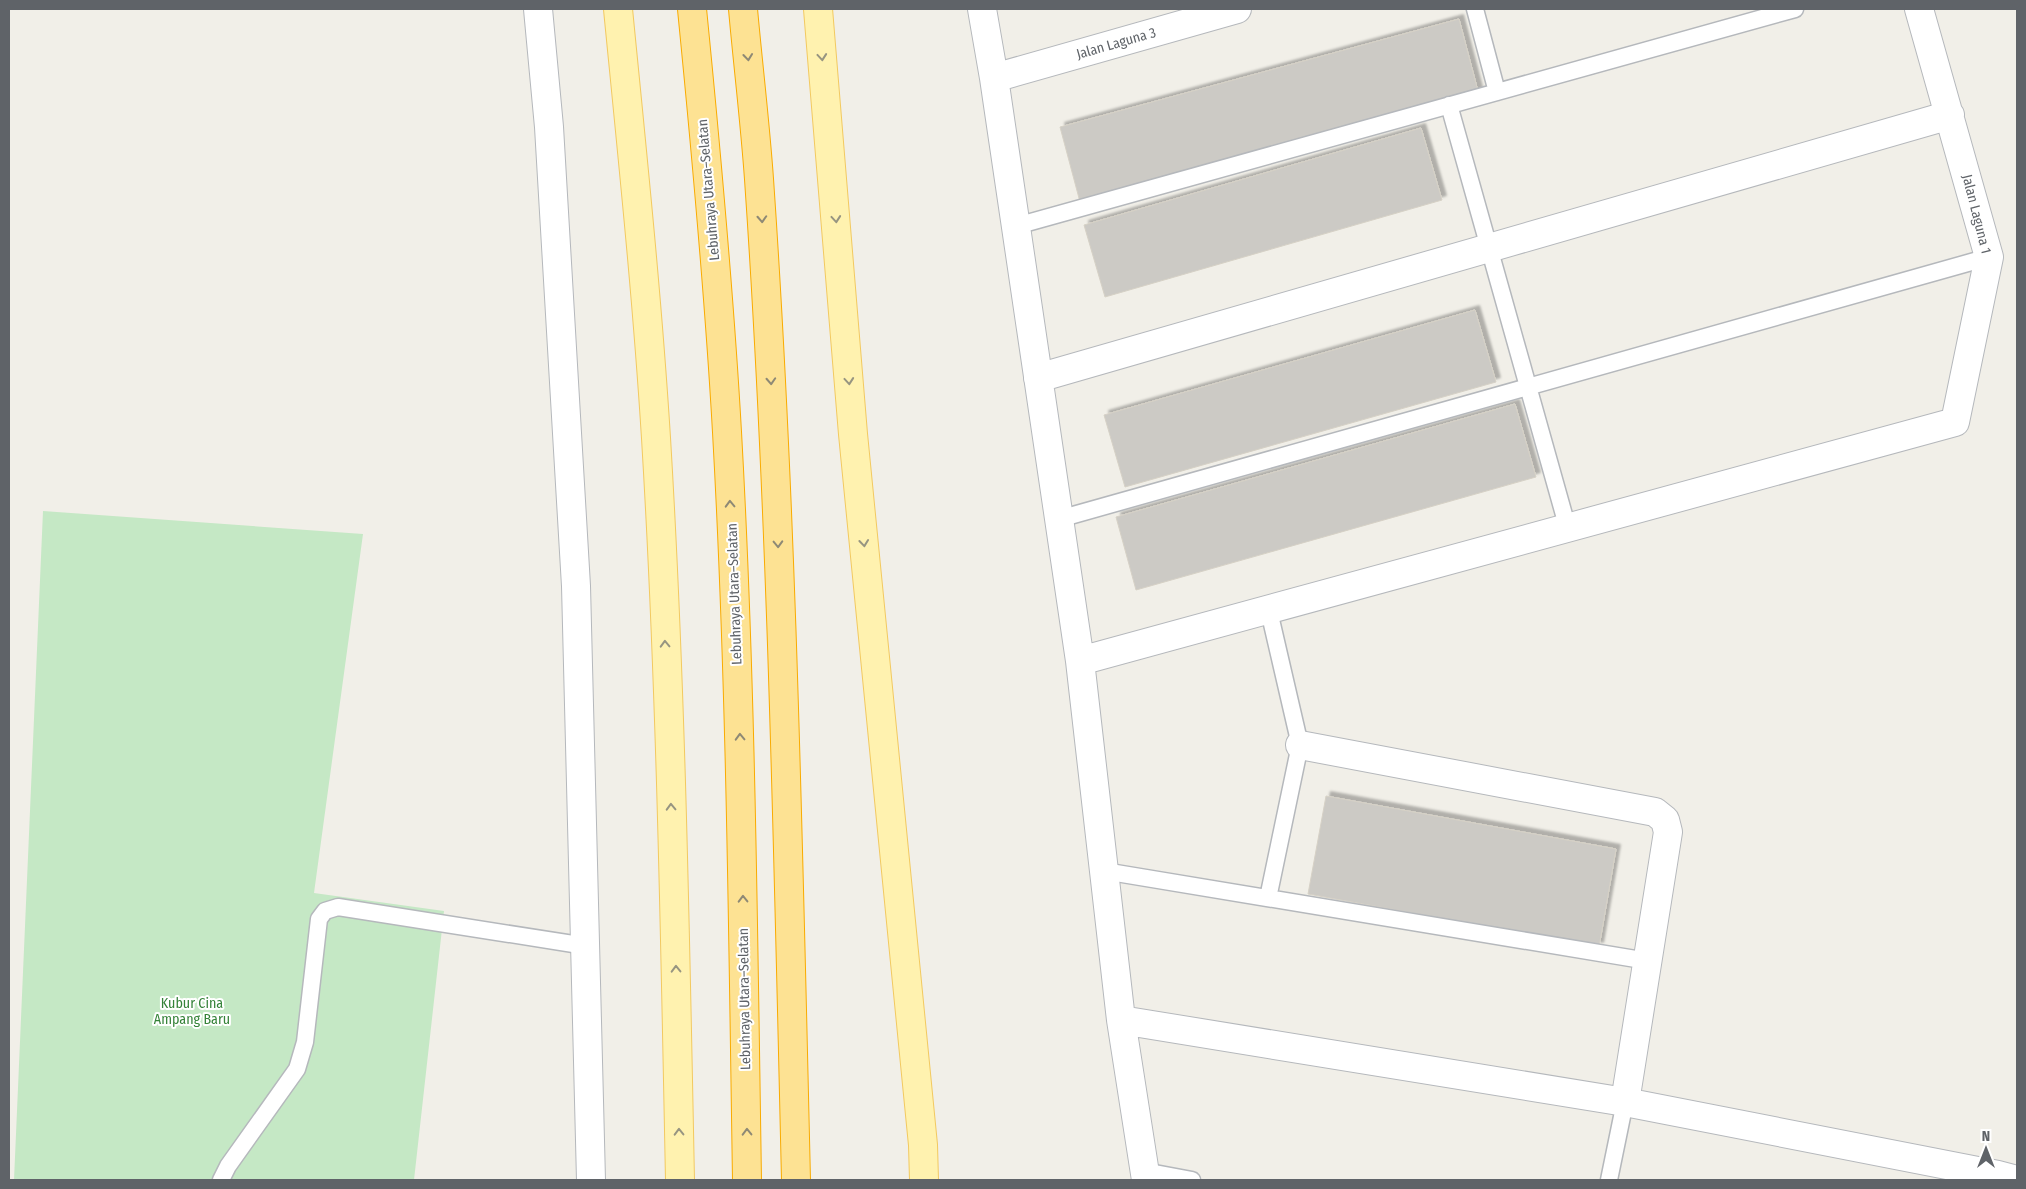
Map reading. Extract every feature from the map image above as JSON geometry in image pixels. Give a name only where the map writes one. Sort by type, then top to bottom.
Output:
[{"type":"highway","name":"Lebuhraya Utara–Selatan","points":[[692,9],[709,180],[727,432],[740,742],[748,1180]]},
{"type":"highway","points":[[743,9],[759,176],[774,434],[786,742],[796,1180]]},
{"type":"main road","points":[[618,9],[642,262],[660,520],[675,920],[680,1180]]},
{"type":"main road","points":[[818,9],[854,443],[921,1125],[924,1180]]},
{"type":"street","points":[[538,9],[548,127],[576,586],[591,1180]]},
{"type":"street","points":[[982,9],[994,78],[1080,662],[1122,1020],[1145,1176]]},
{"type":"street","name":"Jalan Laguna 3","points":[[994,78],[1237,9]]},
{"type":"street","name":"Jalan Laguna 1","points":[[1568,529],[1955,422],[1989,257],[1919,9]]},
{"type":"street","points":[[1038,378],[1950,115]]},
{"type":"street","points":[[1080,662],[1568,529]]},
{"type":"street","points":[[1300,745],[1655,812],[1665,820],[1668,832],[1625,1102]]},
{"type":"street","points":[[1122,1020],[1625,1102],[2017,1180]]},
{"type":"lane","points":[[1475,9],[1497,92]]},
{"type":"lane","points":[[1016,226],[1795,9]]},
{"type":"lane","points":[[1449,105],[1568,529]]},
{"type":"lane","points":[[1059,519],[1989,257]]},
{"type":"lane","points":[[1268,898],[1300,745],[1269,611]]},
{"type":"lane","points":[[1104,871],[1648,961]]},
{"type":"lane","points":[[221,1180],[228,1166],[297,1069],[305,1042],[319,919],[325,911],[338,908],[586,946]]},
{"type":"lane","points":[[1609,1180],[1625,1102]]},
{"type":"lane","points":[[1145,1176],[1192,1180]]},
{"type":"green space","name":"Kubur Cina Ampang Baru","points":[[43,511],[363,534],[314,893],[444,911],[414,1180],[14,1180]]},
{"type":"building","points":[[1459,19],[1479,95],[1080,202],[1060,127]]},
{"type":"building","points":[[1421,128],[1442,200],[1105,297],[1084,225]]},
{"type":"building","points":[[1475,310],[1496,382],[1125,487],[1104,415]]},
{"type":"building","points":[[1515,404],[1536,477],[1136,590],[1116,517]]},
{"type":"building","points":[[1326,796],[1616,849],[1599,947],[1308,894]]}]
